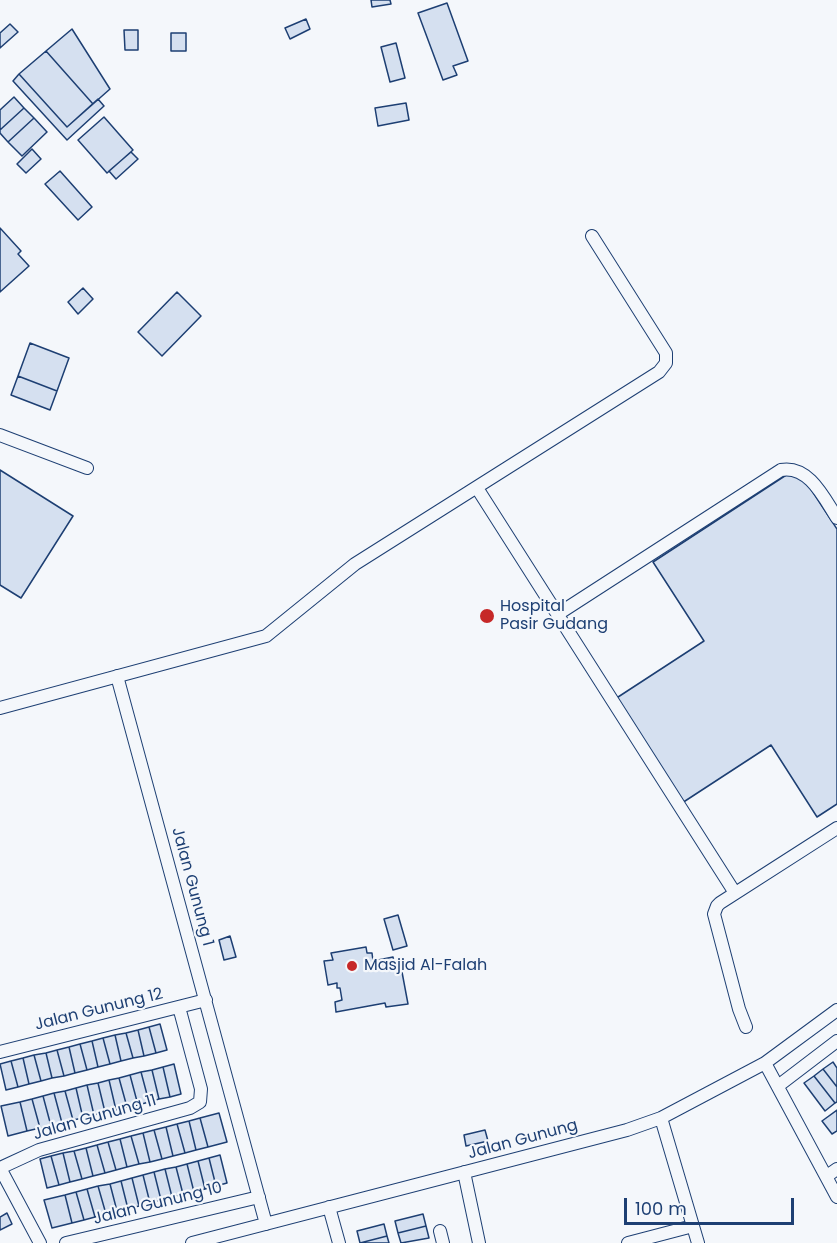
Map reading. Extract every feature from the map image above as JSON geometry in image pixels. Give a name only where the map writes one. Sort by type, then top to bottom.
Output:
[{"type":"street","points":[[0,708],[266,636],[355,564],[659,372],[666,363],[666,353],[592,236]]},
{"type":"street","points":[[0,435],[87,468]]},
{"type":"street","points":[[558,614],[781,470],[794,470],[808,478],[837,518]]},
{"type":"street","points":[[477,488],[735,893]]},
{"type":"street","name":"Jalan Gunung 1","points":[[117,676],[266,1224]]},
{"type":"street","points":[[746,1027],[739,1009],[714,914],[717,906],[837,828]]},
{"type":"street","name":"Jalan Gunung 12","points":[[0,1052],[206,1000]]},
{"type":"street","name":"Jalan Gunung 11","points":[[0,1168],[39,1150],[190,1108],[200,1102],[201,1089],[179,1007]]},
{"type":"street","name":"Jalan Gunung","points":[[192,1243],[231,1238],[266,1224],[627,1130],[661,1118],[765,1064],[837,1010]]},
{"type":"street","points":[[778,1086],[837,1041]]},
{"type":"street","points":[[765,1064],[832,1173],[837,1197]]},
{"type":"street","points":[[661,1118],[698,1243]]},
{"type":"street","points":[[0,1168],[40,1243]]},
{"type":"street","points":[[464,1172],[479,1243]]},
{"type":"street","name":"Jalan Gunung 10","points":[[66,1243],[259,1197]]},
{"type":"street","points":[[330,1207],[339,1243]]},
{"type":"street","points":[[628,1243],[663,1238],[693,1226]]},
{"type":"building","points":[[371,0],[390,0],[391,4],[372,7]]},
{"type":"building","points":[[447,3],[468,61],[453,66],[457,75],[443,80],[418,13]]},
{"type":"building","points":[[306,19],[310,29],[290,39],[285,28]]},
{"type":"building","points":[[10,24],[18,32],[0,48],[0,33]]},
{"type":"building","points":[[72,29],[110,89],[93,104],[46,51]]},
{"type":"building","points":[[124,30],[138,30],[138,50],[125,50]]},
{"type":"building","points":[[171,33],[186,33],[186,51],[171,51]]},
{"type":"building","points":[[396,43],[405,78],[390,82],[381,47]]},
{"type":"building","points":[[46,51],[93,104],[67,127],[19,74]]},
{"type":"building","points":[[19,74],[67,127],[98,99],[104,106],[67,140],[13,81]]},
{"type":"building","points":[[14,97],[24,108],[0,130],[0,110]]},
{"type":"building","points":[[406,103],[409,120],[378,126],[375,108]]},
{"type":"building","points":[[24,108],[34,118],[8,142],[0,130]]},
{"type":"building","points":[[104,117],[133,150],[107,173],[78,140]]},
{"type":"building","points":[[34,118],[47,132],[22,156],[8,142]]},
{"type":"building","points":[[32,149],[41,159],[26,173],[17,164]]},
{"type":"building","points":[[131,152],[138,159],[116,179],[109,171]]},
{"type":"building","points":[[60,171],[92,207],[78,220],[45,184]]},
{"type":"building","points":[[0,228],[21,251],[18,254],[29,266],[0,292]]},
{"type":"building","points":[[83,288],[93,299],[78,314],[68,302]]},
{"type":"building","points":[[177,292],[201,316],[162,356],[138,332]]},
{"type":"building","points":[[30,343],[69,358],[57,391],[18,376]]},
{"type":"building","points":[[18,376],[57,391],[50,410],[11,395]]},
{"type":"building","points":[[797,468],[837,529],[837,804],[817,817],[771,745],[682,803],[615,699],[704,641],[653,562]]},
{"type":"building","points":[[0,470],[73,516],[21,598],[0,585]]},
{"type":"building","points":[[398,915],[407,946],[393,950],[384,919]]},
{"type":"building","points":[[230,936],[236,957],[224,960],[219,940]]},
{"type":"building","points":[[366,947],[367,953],[372,953],[373,961],[393,957],[396,973],[402,972],[408,1004],[386,1007],[385,1003],[336,1012],[335,1002],[342,1000],[340,988],[337,988],[337,983],[328,985],[324,961],[333,960],[331,953]]},
{"type":"building","points":[[160,1024],[167,1050],[156,1053],[149,1027]]},
{"type":"building","points":[[149,1027],[156,1053],[144,1056],[138,1030]]},
{"type":"building","points":[[138,1030],[144,1056],[133,1058],[126,1033]]},
{"type":"building","points":[[126,1033],[133,1058],[121,1061],[115,1035]]},
{"type":"building","points":[[115,1035],[121,1061],[110,1064],[103,1038]]},
{"type":"building","points":[[103,1038],[110,1064],[98,1067],[92,1041]]},
{"type":"building","points":[[92,1041],[98,1067],[87,1070],[80,1044]]},
{"type":"building","points":[[80,1044],[87,1070],[75,1073],[69,1047]]},
{"type":"building","points":[[69,1047],[75,1073],[64,1076],[57,1050]]},
{"type":"building","points":[[57,1050],[64,1076],[52,1078],[46,1053]]},
{"type":"building","points":[[46,1053],[52,1078],[41,1081],[34,1055]]},
{"type":"building","points":[[34,1055],[41,1081],[29,1084],[23,1058]]},
{"type":"building","points":[[23,1058],[29,1084],[18,1087],[11,1061]]},
{"type":"building","points":[[11,1061],[18,1087],[6,1090],[0,1064]]},
{"type":"building","points":[[833,1062],[837,1068],[837,1087],[823,1069]]},
{"type":"building","points":[[174,1064],[181,1094],[170,1097],[163,1067]]},
{"type":"building","points":[[163,1067],[170,1097],[159,1099],[152,1070]]},
{"type":"building","points":[[823,1069],[837,1087],[837,1102],[835,1103],[814,1076]]},
{"type":"building","points":[[152,1070],[159,1099],[149,1102],[141,1072]]},
{"type":"building","points":[[141,1072],[149,1102],[138,1105],[130,1075]]},
{"type":"building","points":[[130,1075],[138,1105],[127,1107],[119,1078]]},
{"type":"building","points":[[814,1076],[835,1103],[825,1111],[804,1083]]},
{"type":"building","points":[[119,1078],[127,1107],[116,1110],[109,1080]]},
{"type":"building","points":[[109,1080],[116,1110],[105,1112],[98,1083]]},
{"type":"building","points":[[98,1083],[105,1112],[94,1115],[87,1085]]},
{"type":"building","points":[[87,1085],[94,1115],[83,1118],[76,1088]]},
{"type":"building","points":[[76,1088],[83,1118],[73,1120],[65,1091]]},
{"type":"building","points":[[65,1091],[73,1120],[62,1123],[54,1093]]},
{"type":"building","points":[[54,1093],[62,1123],[51,1126],[43,1096]]},
{"type":"building","points":[[43,1096],[51,1126],[40,1128],[32,1099]]},
{"type":"building","points":[[32,1099],[40,1128],[27,1131],[20,1102]]},
{"type":"building","points":[[20,1102],[27,1131],[8,1136],[1,1106]]},
{"type":"building","points":[[837,1110],[837,1131],[832,1134],[822,1121]]},
{"type":"building","points":[[219,1113],[227,1142],[208,1147],[200,1118]]},
{"type":"building","points":[[200,1118],[208,1147],[196,1150],[189,1121]]},
{"type":"building","points":[[189,1121],[196,1150],[185,1153],[177,1124]]},
{"type":"building","points":[[177,1124],[185,1153],[173,1156],[166,1127]]},
{"type":"building","points":[[166,1127],[173,1156],[162,1159],[154,1130]]},
{"type":"building","points":[[154,1130],[162,1159],[150,1162],[143,1133]]},
{"type":"building","points":[[485,1130],[488,1141],[466,1146],[464,1135]]},
{"type":"building","points":[[143,1133],[150,1162],[139,1164],[131,1136]]},
{"type":"building","points":[[131,1136],[139,1164],[127,1167],[120,1139]]},
{"type":"building","points":[[120,1139],[127,1167],[116,1170],[108,1142]]},
{"type":"building","points":[[108,1142],[116,1170],[105,1173],[97,1145]]},
{"type":"building","points":[[97,1145],[105,1173],[93,1176],[86,1148]]},
{"type":"building","points":[[86,1148],[93,1176],[82,1179],[74,1151]]},
{"type":"building","points":[[74,1151],[82,1179],[70,1182],[63,1153]]},
{"type":"building","points":[[63,1153],[70,1182],[59,1185],[51,1156]]},
{"type":"building","points":[[220,1155],[227,1183],[216,1186],[209,1158]]},
{"type":"building","points":[[51,1156],[59,1185],[47,1188],[40,1159]]},
{"type":"building","points":[[209,1158],[216,1186],[205,1189],[198,1161]]},
{"type":"building","points":[[198,1161],[205,1189],[194,1192],[187,1164]]},
{"type":"building","points":[[187,1164],[194,1192],[183,1194],[176,1167]]},
{"type":"building","points":[[176,1167],[183,1194],[172,1197],[165,1169]]},
{"type":"building","points":[[165,1169],[172,1197],[161,1200],[154,1172]]},
{"type":"building","points":[[154,1172],[161,1200],[150,1203],[143,1175]]},
{"type":"building","points":[[143,1175],[150,1203],[139,1206],[132,1178]]},
{"type":"building","points":[[132,1178],[139,1206],[128,1209],[121,1181]]},
{"type":"building","points":[[121,1181],[128,1209],[117,1211],[110,1184]]},
{"type":"building","points":[[110,1184],[117,1211],[106,1214],[98,1186]]},
{"type":"building","points":[[98,1186],[106,1214],[95,1217],[87,1189]]},
{"type":"building","points":[[87,1189],[95,1217],[84,1220],[76,1192]]},
{"type":"building","points":[[76,1192],[84,1220],[72,1223],[65,1195]]},
{"type":"building","points":[[65,1195],[72,1223],[52,1228],[44,1200]]},
{"type":"building","points":[[7,1213],[12,1224],[0,1230],[0,1217]]},
{"type":"building","points":[[423,1214],[426,1226],[398,1233],[395,1221]]},
{"type":"building","points":[[384,1224],[387,1236],[360,1243],[357,1231]]},
{"type":"building","points":[[426,1226],[429,1238],[401,1243],[398,1233]]},
{"type":"building","points":[[387,1236],[389,1243],[360,1243]]},
{"type":"place","name":"Hospital Pasir Gudang","points":[[487,616]]},
{"type":"place","name":"Masjid Al-Falah","points":[[352,966]]}]
